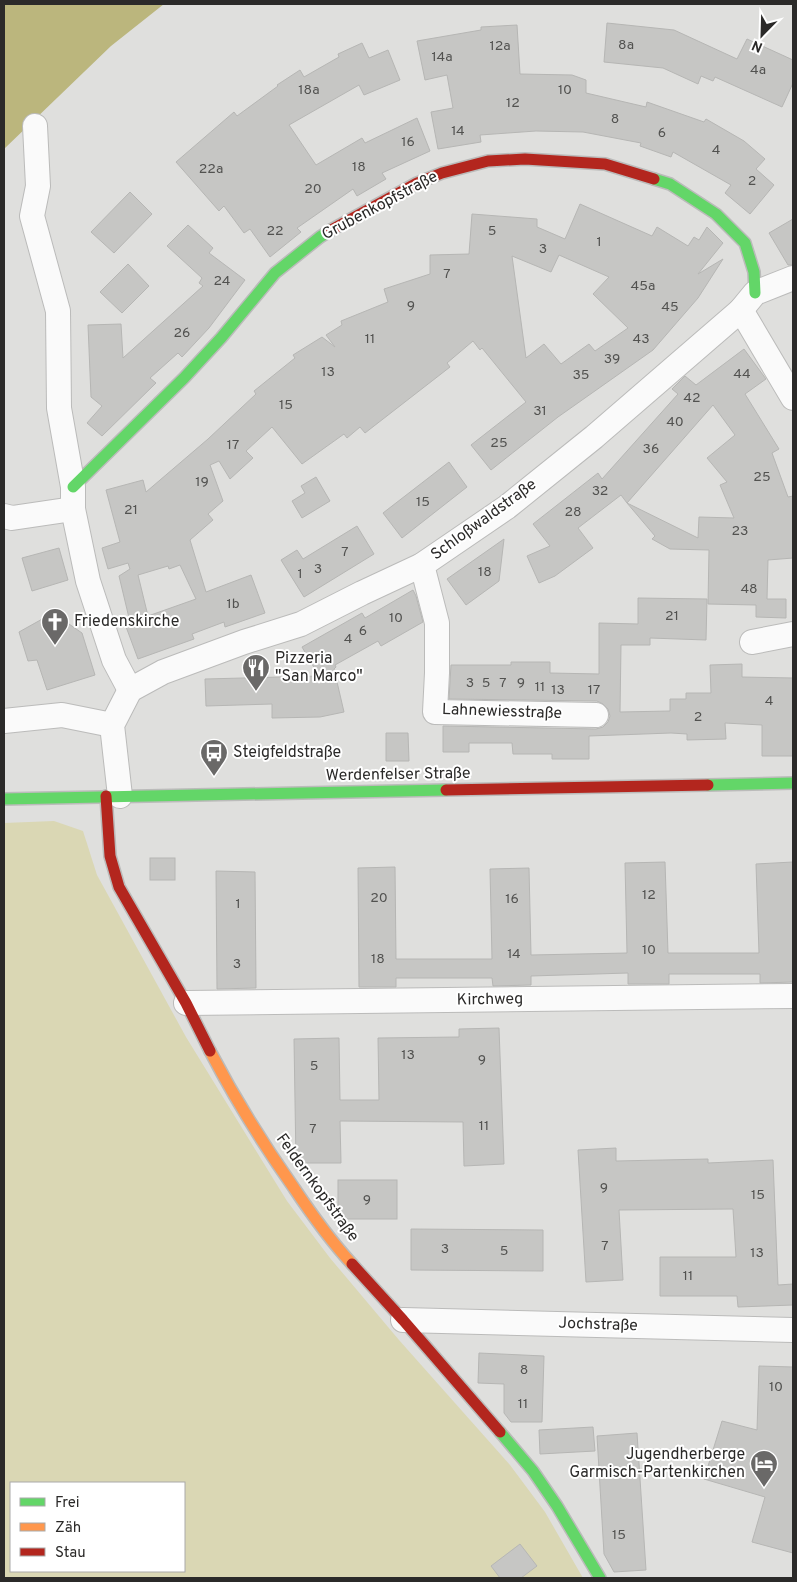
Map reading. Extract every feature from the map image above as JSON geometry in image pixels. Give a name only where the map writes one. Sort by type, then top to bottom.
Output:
[{"type":"street","points":[[35,126],[38,186],[32,216],[58,311],[59,408],[73,498],[88,581],[114,660],[130,690],[112,725],[113,796]]},
{"type":"street","name":"Grubenkopfstraße","points":[[73,498],[221,338],[275,273],[320,237],[360,213],[405,189],[442,173],[488,161],[574,162],[605,164],[670,184],[716,214],[745,243],[754,272],[748,301]]},
{"type":"street","name":"Schloßwaldstraße","points":[[130,690],[162,672],[244,642],[301,624],[422,565],[507,507],[594,437],[748,301],[793,278]]},
{"type":"street","points":[[748,301],[793,398]]},
{"type":"street","points":[[4,516],[12,518],[73,498]]},
{"type":"street","name":"Lahnewiesstraße","points":[[422,565],[437,623],[435,712],[596,715]]},
{"type":"street","points":[[752,642],[793,634]]},
{"type":"street","points":[[4,721],[62,715],[112,725]]},
{"type":"street","name":"Werdenfelser Straße","points":[[4,799],[793,783]]},
{"type":"street","name":"Feldernkopfstraße","points":[[113,796],[110,856],[118,887],[186,1003],[232,1093],[282,1171],[330,1239],[403,1320],[533,1471],[557,1506],[600,1578]]},
{"type":"street","name":"Kirchweg","points":[[186,1003],[793,996]]},
{"type":"street","name":"Jochstraße","points":[[403,1320],[793,1330]]},
{"type":"shaded area","points":[[6,4],[164,4],[111,46],[4,149],[4,6]]},
{"type":"shaded area","points":[[54,821],[83,831],[97,875],[186,1037],[287,1201],[330,1258],[399,1340],[510,1465],[545,1512],[583,1578],[4,1578],[4,823]]},
{"type":"building","points":[[607,23],[674,30],[737,59],[747,39],[793,60],[793,83],[782,107],[715,77],[713,81],[701,76],[698,84],[663,68],[604,62]]},
{"type":"building","points":[[517,25],[520,74],[572,75],[586,80],[586,93],[646,107],[647,102],[704,122],[706,119],[744,141],[765,159],[756,169],[774,185],[750,214],[725,193],[731,185],[673,152],[671,157],[640,146],[641,143],[583,132],[536,131],[480,135],[481,142],[438,149],[431,112],[453,108],[447,75],[425,80],[417,41],[481,30],[481,27]]},
{"type":"building","points":[[362,43],[369,58],[388,50],[400,80],[364,95],[359,85],[289,125],[316,165],[362,138],[365,143],[417,118],[430,151],[382,173],[386,179],[357,196],[353,189],[297,228],[301,232],[270,257],[250,229],[244,233],[224,206],[219,211],[176,162],[234,112],[237,116],[300,70],[304,77],[339,57],[338,54]]},
{"type":"building","points":[[130,192],[152,214],[114,253],[91,232]]},
{"type":"building","points":[[580,204],[652,236],[657,227],[688,246],[694,237],[699,240],[707,227],[723,243],[698,274],[723,259],[698,298],[653,350],[558,417],[491,470],[471,445],[526,402],[482,348],[480,350],[473,341],[447,363],[450,367],[365,433],[360,427],[347,438],[344,434],[302,464],[272,427],[246,451],[253,458],[230,479],[219,461],[210,465],[223,501],[208,514],[213,520],[190,540],[206,592],[251,575],[265,613],[225,627],[224,622],[192,634],[194,639],[138,659],[125,624],[130,622],[119,576],[130,569],[128,563],[108,569],[102,548],[120,542],[106,490],[143,480],[146,492],[208,439],[256,394],[254,391],[295,358],[293,355],[322,337],[335,347],[326,335],[342,325],[341,321],[388,302],[384,289],[430,274],[430,255],[469,254],[472,214],[537,219],[537,227],[565,239]],"holes":[[[559,255],[609,277],[593,294],[628,328],[595,351],[589,344],[561,364],[544,344],[526,358],[512,256],[551,272]],[[180,565],[196,599],[148,616],[138,575],[168,566],[169,569]]]},
{"type":"building","points":[[793,219],[793,265],[788,265],[769,233]]},
{"type":"building","points":[[188,225],[213,248],[209,253],[245,280],[209,328],[182,357],[178,353],[150,378],[156,383],[102,436],[87,423],[102,406],[91,397],[88,325],[121,324],[123,358],[203,286],[199,283],[202,278],[167,246]]},
{"type":"building","points":[[128,264],[149,286],[122,313],[100,292]]},
{"type":"building","points":[[744,349],[766,379],[745,394],[779,449],[772,453],[788,497],[793,496],[793,558],[768,560],[767,599],[786,599],[786,618],[756,617],[756,605],[708,604],[709,550],[670,549],[652,539],[655,536],[627,503],[621,495],[578,528],[593,548],[555,576],[539,583],[527,556],[550,546],[533,524],[598,473],[602,479],[678,394],[672,389],[685,376],[696,385]],"holes":[[[713,405],[735,435],[707,458],[727,482],[720,485],[734,518],[699,517],[698,538],[627,503]]]},
{"type":"building","points":[[449,462],[467,487],[402,538],[383,513]]},
{"type":"building","points":[[316,477],[330,501],[302,518],[292,501],[305,493],[301,486]]},
{"type":"building","points":[[357,526],[374,554],[304,597],[281,560],[297,550],[303,559]]},
{"type":"building","points":[[504,539],[499,581],[466,605],[447,579]]},
{"type":"building","points":[[59,548],[68,580],[32,591],[22,558]]},
{"type":"building","points":[[413,590],[423,622],[381,646],[378,641],[335,665],[334,669],[344,712],[320,717],[272,718],[272,704],[206,706],[205,679],[319,676],[302,647],[362,613],[365,618]]},
{"type":"building","points":[[638,598],[707,599],[706,640],[650,638],[650,645],[621,645],[620,712],[670,711],[670,699],[686,699],[686,693],[711,693],[710,665],[742,664],[742,677],[793,678],[793,756],[762,756],[762,725],[725,723],[726,739],[687,740],[687,734],[671,733],[589,736],[589,759],[552,759],[552,754],[513,754],[512,743],[469,743],[469,752],[443,752],[443,726],[596,729],[603,727],[608,722],[610,716],[608,709],[597,701],[449,699],[451,665],[511,665],[511,662],[550,662],[550,673],[599,674],[599,623],[638,624]]},
{"type":"building","name":"Friedenskirche","points":[[53,613],[82,633],[95,675],[47,690],[37,660],[28,661],[19,632]]},
{"type":"building","points":[[386,733],[408,733],[409,761],[386,761]]},
{"type":"building","points":[[150,858],[175,858],[175,880],[150,880]]},
{"type":"building","points":[[665,862],[668,953],[759,953],[756,864],[793,862],[793,982],[760,983],[760,974],[669,974],[669,984],[628,984],[628,973],[531,976],[531,985],[493,986],[492,978],[396,978],[396,987],[359,987],[358,868],[395,867],[396,959],[492,959],[490,869],[529,868],[531,955],[627,953],[625,863]]},
{"type":"building","points":[[216,871],[255,872],[256,988],[217,989]]},
{"type":"building","points":[[499,1028],[504,1164],[464,1166],[463,1122],[340,1121],[341,1163],[296,1163],[294,1039],[339,1038],[340,1100],[379,1100],[378,1038],[459,1037],[459,1029]]},
{"type":"building","points":[[616,1148],[616,1161],[708,1159],[708,1163],[773,1160],[778,1285],[793,1284],[793,1305],[738,1307],[737,1296],[660,1296],[660,1257],[736,1257],[733,1209],[619,1210],[623,1280],[586,1282],[578,1150]]},
{"type":"building","points":[[338,1180],[397,1180],[397,1219],[338,1219]]},
{"type":"building","points":[[411,1229],[543,1230],[543,1271],[411,1270]]},
{"type":"building","points":[[479,1353],[544,1356],[542,1422],[511,1422],[504,1413],[504,1384],[478,1383]]},
{"type":"building","name":"Jugendherberge Garmisch-Partenkirchen","points":[[759,1366],[793,1367],[793,1553],[752,1542],[765,1497],[704,1479],[722,1421],[757,1430]]},
{"type":"building","points":[[593,1427],[595,1451],[540,1454],[539,1430]]},
{"type":"building","points":[[637,1433],[646,1570],[614,1572],[604,1554],[597,1436]]},
{"type":"building","points":[[520,1544],[537,1566],[521,1578],[500,1578],[491,1566]]},
{"type":"traffic: fast","points":[[654,179],[670,184],[716,214],[745,243],[754,272],[755,293]]},
{"type":"traffic: fast","points":[[73,487],[184,378],[221,338],[275,273],[331,230]]},
{"type":"traffic: fast","points":[[708,785],[793,783]]},
{"type":"traffic: fast","points":[[4,799],[446,790]]},
{"type":"traffic: fast","points":[[500,1432],[533,1471],[557,1506],[600,1578]]},
{"type":"traffic: slow","points":[[210,1051],[239,1104],[271,1155],[336,1246],[352,1264]]},
{"type":"traffic: jam","points":[[331,230],[417,183],[442,173],[488,161],[525,159],[605,164],[654,179]]},
{"type":"traffic: jam","points":[[446,790],[708,785]]},
{"type":"traffic: jam","points":[[106,796],[110,856],[119,887],[186,1003],[210,1051]]},
{"type":"traffic: jam","points":[[352,1264],[500,1432]]},
{"type":"place","name":"Friedenskirche","points":[[55,646]]},
{"type":"place","name":"Pizzeria \"San Marco\"","points":[[256,692]]},
{"type":"place","name":"Steigfeldstraße","points":[[214,777]]},
{"type":"place","name":"Jugendherberge Garmisch-Partenkirchen","points":[[764,1488]]}]
